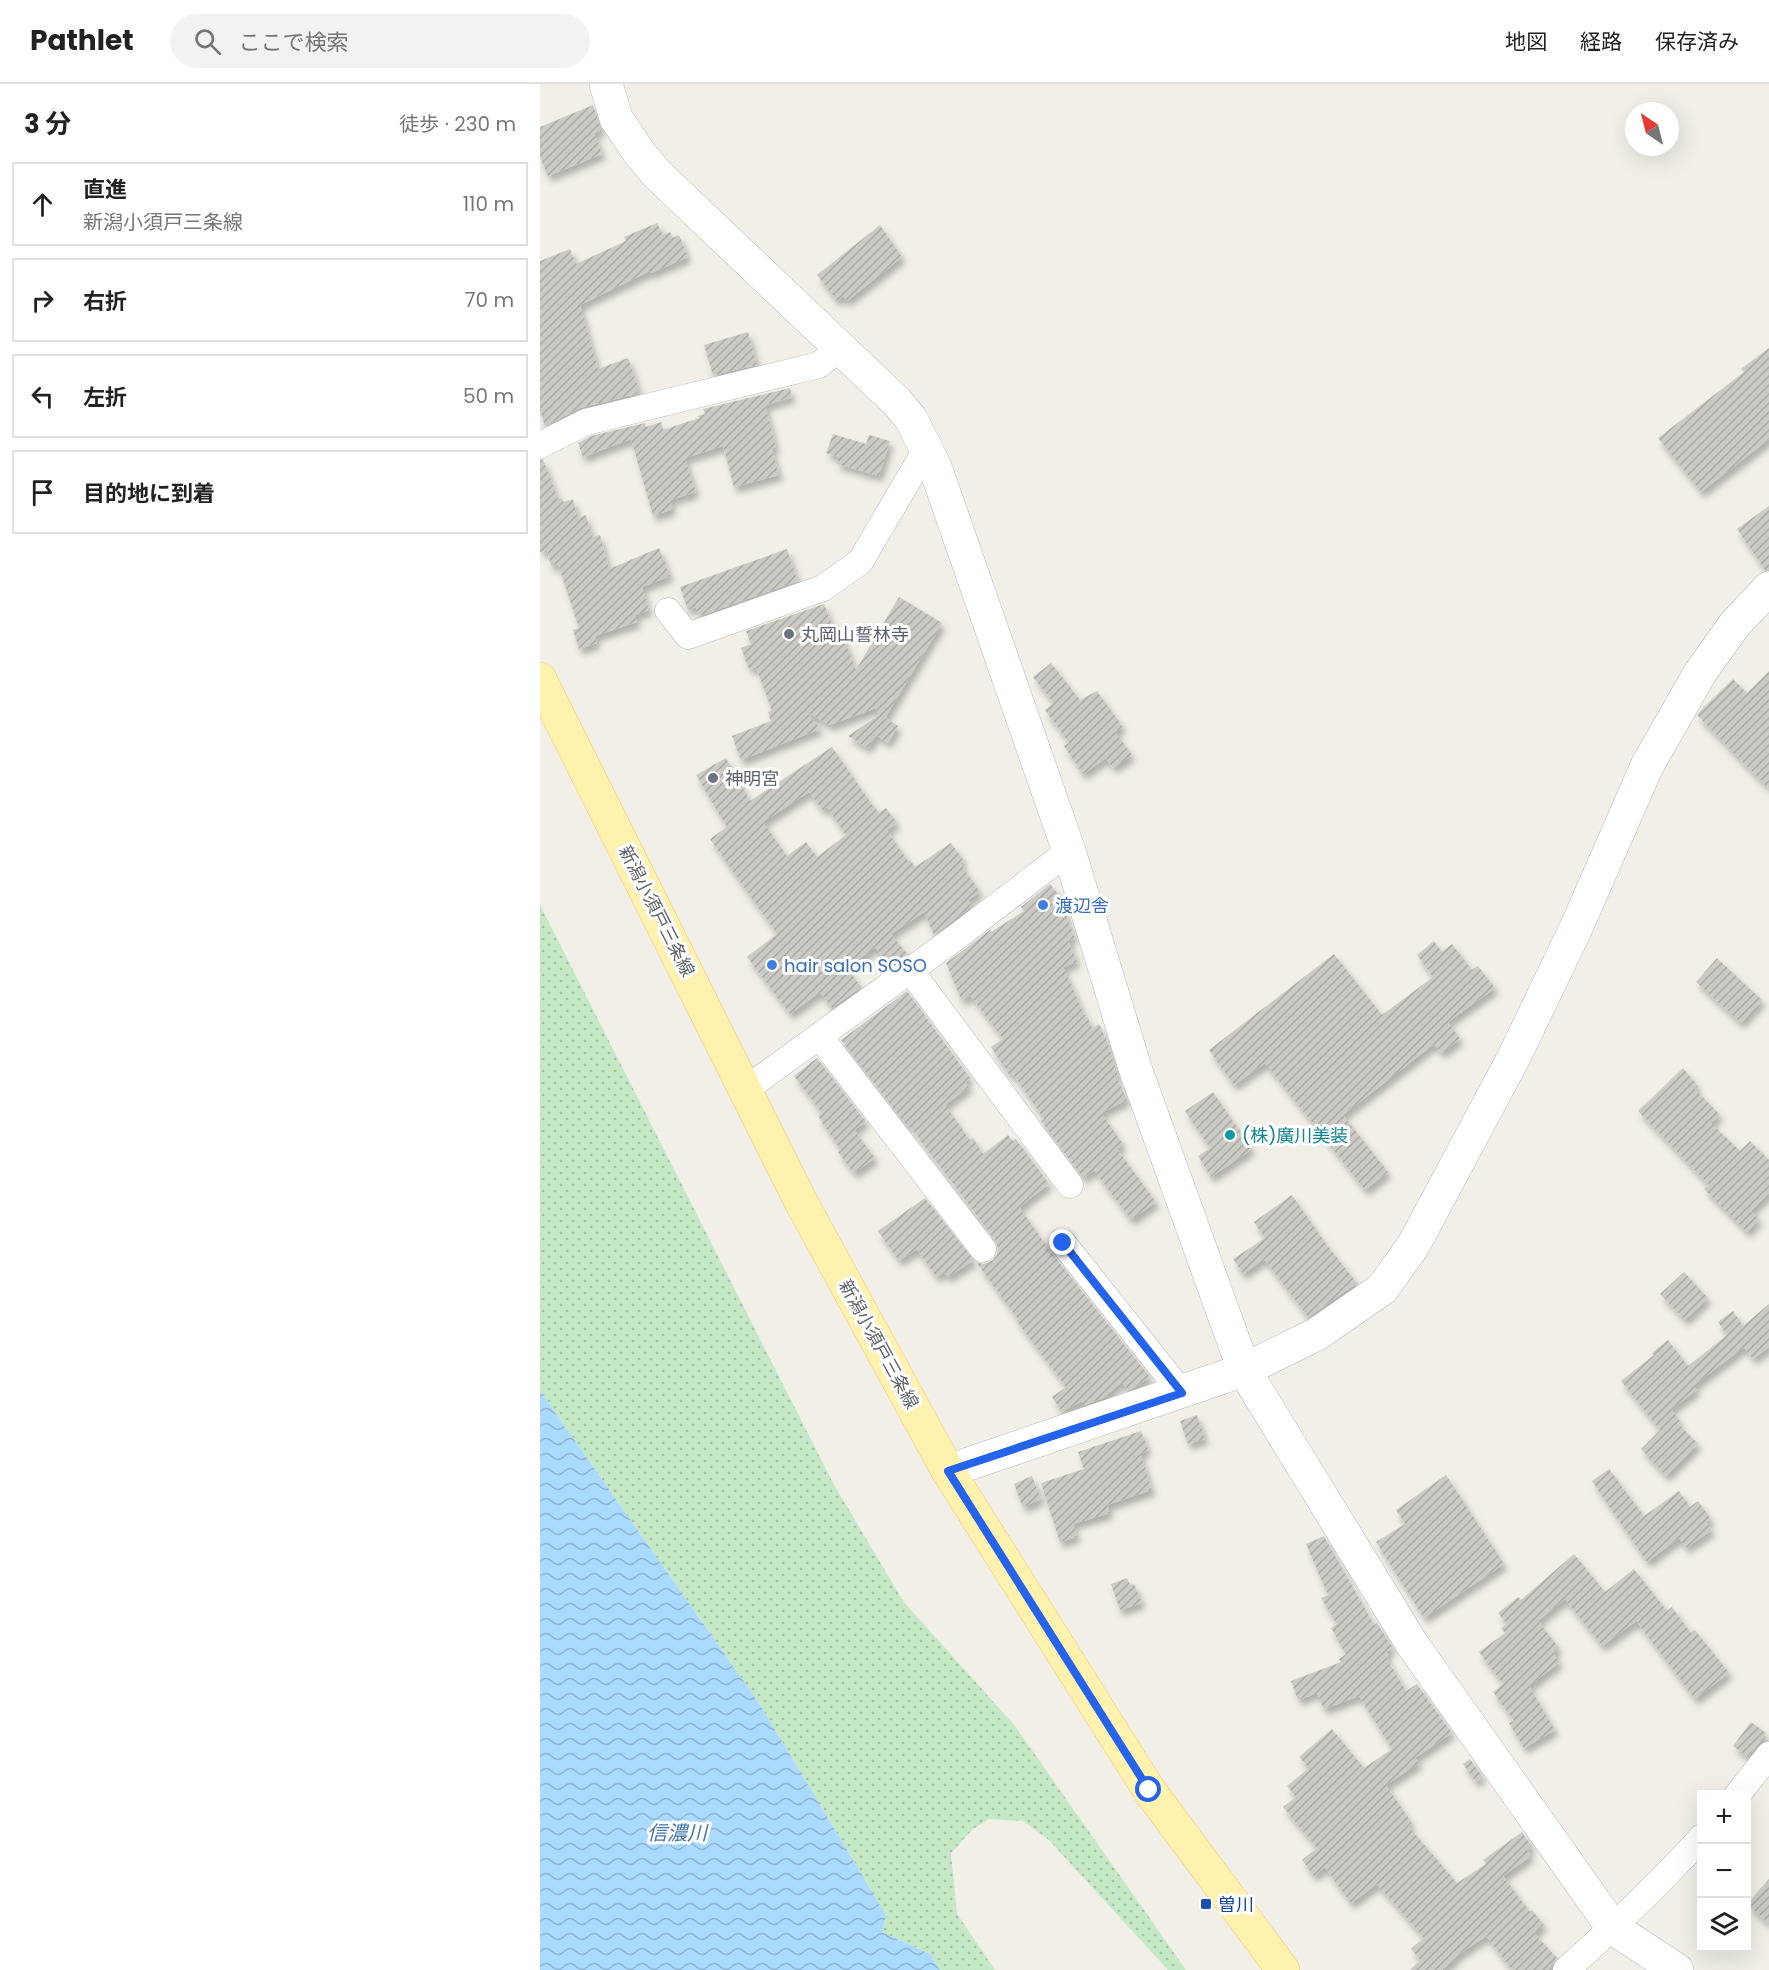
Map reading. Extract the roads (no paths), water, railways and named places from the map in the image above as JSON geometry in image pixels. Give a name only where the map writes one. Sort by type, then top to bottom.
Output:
[{"type":"main road","name":"新潟小須戸三条線","points":[[540,679],[800,1200],[948,1471],[1149,1790],[1282,1970]]},
{"type":"street","points":[[606,84],[616,118],[627,136],[658,175],[841,347],[911,419],[927,448],[939,479],[1069,851],[1135,1068],[1244,1370],[1412,1644],[1613,1928],[1677,1970]]},
{"type":"street","points":[[540,444],[586,422],[819,365],[841,347]]},
{"type":"street","points":[[668,611],[688,636],[823,588],[860,562],[927,448]]},
{"type":"street","points":[[948,1471],[1244,1370],[1317,1335],[1382,1289],[1413,1246],[1514,1058],[1576,928],[1647,766],[1700,673],[1735,624],[1769,588]]},
{"type":"street","points":[[746,1089],[1069,851]]},
{"type":"street","points":[[910,970],[1070,1185]]},
{"type":"street","points":[[819,1036],[982,1249]]},
{"type":"street","points":[[1063,1243],[1182,1393]]},
{"type":"street","points":[[1741,1790],[1768,1759]]},
{"type":"street","points":[[1566,1970],[1666,1876],[1697,1841]]},
{"type":"water","name":"信濃川","points":[[540,1391],[759,1703],[886,1915],[882,1932],[930,1954],[940,1970],[540,1970]]},
{"type":"place","name":"丸岡山誓林寺","points":[[789,634]]},
{"type":"place","name":"神明宮","points":[[713,778]]},
{"type":"place","name":"渡辺舎","points":[[1043,905]]},
{"type":"place","name":"hair salon SOSO","points":[[772,965]]},
{"type":"place","name":"(株)廣川美装","points":[[1230,1135]]},
{"type":"place","name":"曽川","points":[[1206,1904]]}]
